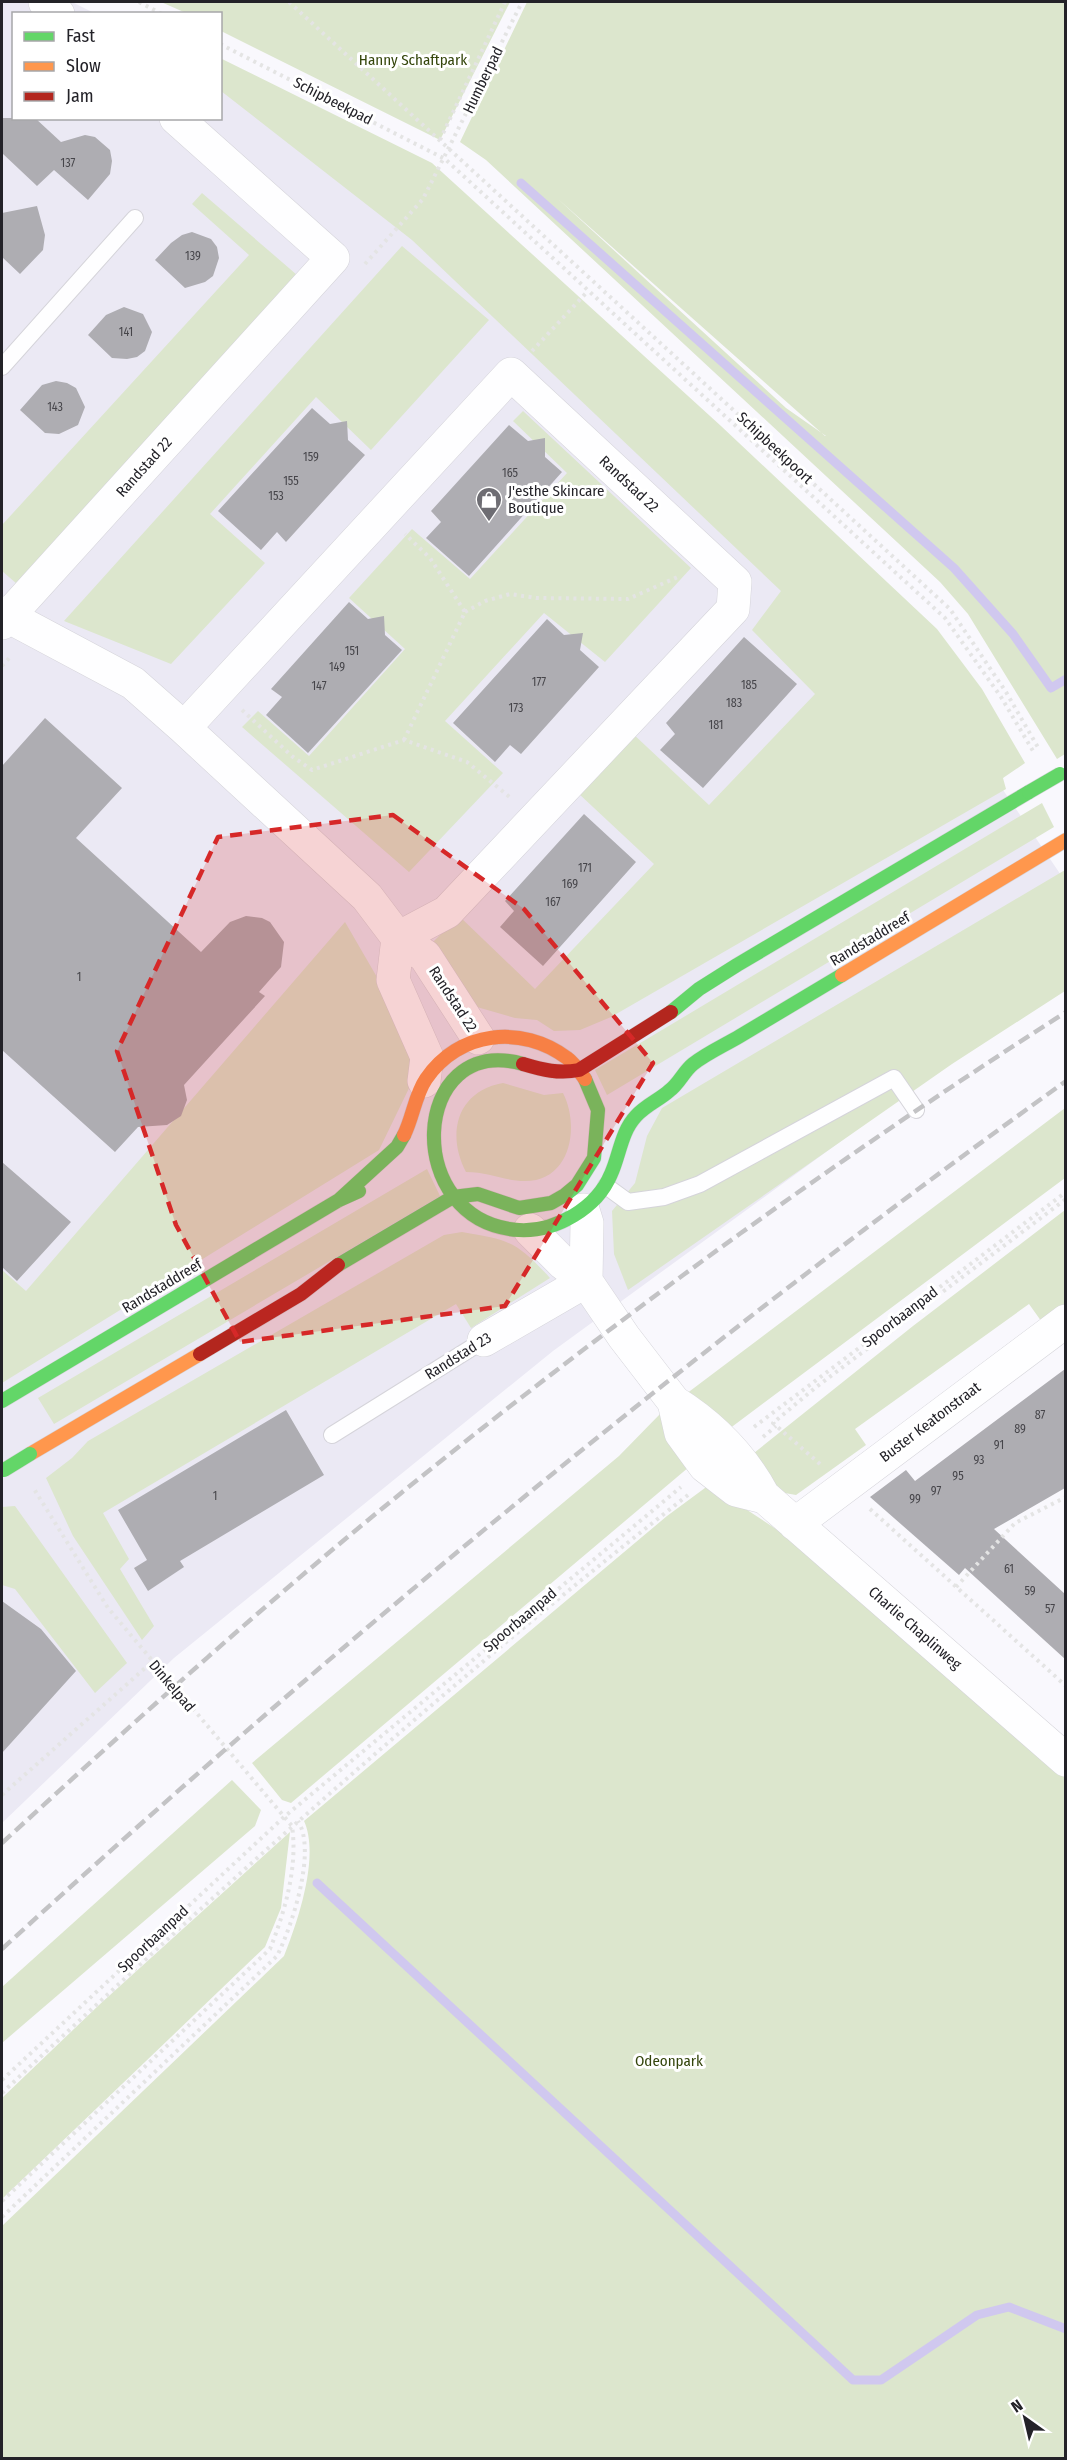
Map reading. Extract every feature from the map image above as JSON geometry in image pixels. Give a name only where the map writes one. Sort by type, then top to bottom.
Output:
[{"type":"main road","points":[[441,1073],[466,1070],[496,1060],[511,1059],[553,1072],[580,1069],[660,1021],[702,987],[1063,772]]},
{"type":"main road","name":"Randstaddreef","points":[[667,1071],[692,1065],[1062,842]]},
{"type":"main road","points":[[663,999],[702,987]]},
{"type":"main road","points":[[516,1036],[530,1038],[557,1050],[580,1069],[594,1096],[598,1125],[594,1158],[580,1198],[558,1224],[530,1230],[499,1227],[465,1215],[453,1197],[436,1162],[433,1135],[441,1073],[478,1038],[516,1036]]},
{"type":"main road","points":[[557,1050],[573,1047]]},
{"type":"main road","name":"Randstaddreef","points":[[606,1186],[631,1122],[640,1111],[671,1090],[692,1065]]},
{"type":"main road","name":"Randstaddreef","points":[[339,1200],[397,1147],[412,1115],[441,1073]]},
{"type":"main road","points":[[598,1125],[612,1109]]},
{"type":"main road","points":[[421,1154],[433,1135]]},
{"type":"main road","name":"Randstaddreef","points":[[2,1401],[339,1200],[378,1183]]},
{"type":"main road","points":[[3,1470],[301,1294],[336,1266],[453,1197],[478,1194],[504,1205],[535,1207],[580,1198],[606,1186]]},
{"type":"main road","points":[[301,1294],[332,1286]]},
{"type":"street","name":"Randstad 22","points":[[178,120],[333,258],[3,618],[133,683],[184,728],[367,897],[398,938],[425,956],[478,1038]]},
{"type":"street","name":"Randstad 22","points":[[398,938],[447,912],[733,609],[735,582],[511,374]]},
{"type":"street","points":[[184,728],[511,374]]},
{"type":"street","name":"Randstad 22","points":[[398,938],[405,972],[441,1073]]},
{"type":"street","points":[[580,1198],[587,1223],[586,1281]]},
{"type":"street","name":"Charlie Chaplinweg","points":[[530,1230],[563,1263],[586,1281],[624,1337],[674,1402],[697,1417],[722,1461],[751,1472],[762,1495],[1065,1760]]},
{"type":"street","name":"Randstad 23","points":[[484,1340],[586,1281]]},
{"type":"street","name":"Buster Keatonstraat","points":[[795,1524],[1065,1321]]},
{"type":"lane","points":[[2,367],[135,218]]},
{"type":"lane","points":[[606,1186],[628,1202],[664,1197],[691,1187],[742,1163],[894,1078],[916,1110]]},
{"type":"lane","name":"Randstad 23","points":[[332,1435],[484,1340]]},
{"type":"path","points":[[139,2],[158,12]]},
{"type":"path","name":"Schipbeekpoort","points":[[289,2],[950,609],[1006,692],[1042,753]]},
{"type":"path","points":[[440,140],[505,2]]},
{"type":"path","name":"Humberpad","points":[[445,159],[522,2]]},
{"type":"path","name":"Schipbeekpad","points":[[222,45],[445,159],[945,618],[1001,697],[1036,756]]},
{"type":"path","points":[[511,374],[589,291]]},
{"type":"path","points":[[382,513],[430,558],[465,612]]},
{"type":"path","points":[[404,740],[465,612],[485,601],[510,594],[536,598],[628,599],[681,575],[704,553]]},
{"type":"path","points":[[220,689],[293,757],[312,770],[404,740],[467,762],[495,783],[534,821]]},
{"type":"path","name":"Spoorbaanpad","points":[[2,2080],[284,1816],[722,1461],[1065,1192]]},
{"type":"path","name":"Spoorbaanpad","points":[[2,2093],[292,1826],[465,1677],[722,1461],[774,1424],[824,1381],[1065,1199]]},
{"type":"path","points":[[774,1424],[1065,1686]]},
{"type":"path","points":[[956,1587],[1015,1523],[1065,1497]]},
{"type":"path","points":[[1060,1501],[1065,1505]]},
{"type":"path","name":"Dinkelpad","points":[[69,1549],[108,1608],[292,1826]]},
{"type":"path","points":[[2,1795],[152,1662]]},
{"type":"path","points":[[2,2217],[277,1956],[295,1910],[301,1873],[305,1843],[303,1829],[298,1821]]},
{"type":"path","points":[[2,2201],[270,1949],[286,1908],[294,1838],[292,1826]]},
{"type":"highlighted area","points":[[393,815],[524,909],[653,1063],[505,1306],[240,1342],[176,1225],[117,1051],[218,837]]},
{"type":"shaded area","points":[[2,2],[72,2],[92,12],[12,12],[12,120],[222,120],[222,82],[882,612],[1065,881],[1066,977],[553,1351],[174,1658],[2,1823]]},
{"type":"green space","name":"Hanny Schaftpark","points":[[161,2],[510,2],[440,140],[222,31],[222,12],[184,12]]},
{"type":"green space","points":[[527,2],[1065,2],[1065,754],[1057,759],[968,614],[940,582],[486,160],[460,142]],"holes":[[[558,199],[821,433],[786,408]]]},
{"type":"green space","points":[[222,59],[432,163],[721,426],[937,629],[982,689],[1025,763],[1003,778],[1006,789],[611,1017],[580,1030],[554,1031],[537,1020],[515,1018],[477,1007],[431,944],[459,916],[535,989],[654,864],[578,793],[631,732],[709,805],[815,694],[752,630],[781,591],[412,240],[222,92]]},
{"type":"green space","points":[[202,193],[297,275],[17,584],[2,571],[2,525],[249,255],[192,204]]},
{"type":"green space","points":[[402,246],[489,320],[371,450],[316,397],[210,514],[265,563],[171,664],[64,621]]},
{"type":"green space","points":[[523,411],[691,568],[605,662],[544,613],[445,721],[503,773],[409,872],[242,727],[258,711],[309,756],[405,649],[349,598],[412,529],[470,579],[567,473],[513,421]]},
{"type":"green space","points":[[1042,803],[1054,827],[607,1095],[595,1070]]},
{"type":"green space","points":[[1065,870],[1065,991],[952,1064],[628,1290],[614,1254],[612,1211],[635,1183],[647,1136],[662,1108]]},
{"type":"green space","points":[[345,922],[385,991],[413,1053],[412,1082],[379,1150],[2,1383],[2,1270],[26,1291]]},
{"type":"green space","points":[[503,1083],[544,1095],[563,1093],[571,1121],[568,1149],[562,1162],[553,1172],[541,1179],[517,1181],[466,1172],[460,1158],[457,1129],[466,1105],[475,1095]]},
{"type":"green space","points":[[1065,1108],[1065,1178],[729,1429],[686,1394]]},
{"type":"green space","points":[[427,1169],[440,1196],[54,1424],[38,1398]]},
{"type":"green space","points":[[1065,1210],[1065,1309],[1044,1325],[1029,1304],[855,1429],[866,1445],[796,1495],[779,1492],[749,1457],[913,1326]]},
{"type":"green space","points":[[462,1232],[512,1244],[550,1278],[471,1328],[456,1304],[103,1513],[129,1559],[120,1569],[154,1626],[142,1640],[73,1536],[46,1478],[72,1458],[88,1441],[444,1235]]},
{"type":"green space","points":[[660,1414],[689,1467],[291,1803],[282,1800],[252,1763],[619,1456]]},
{"type":"green space","name":"Odeonpark","points":[[709,1485],[808,1550],[1065,1773],[1065,2458],[2,2458],[2,2226],[284,1956],[301,1907],[308,1870],[310,1852],[304,1821],[667,1516]]},
{"type":"green space","points":[[15,1506],[127,1663],[95,1693],[15,1589],[2,1585],[2,1507]]},
{"type":"green space","points":[[232,1780],[261,1810],[255,1826],[2,2043],[2,1987]]},
{"type":"green space","points":[[290,1832],[281,1908],[265,1947],[2,2199],[2,2098],[99,2005]]},
{"type":"building","points":[[2,118],[12,118],[12,120],[37,120],[61,142],[85,135],[95,137],[110,150],[112,161],[110,174],[88,200],[54,170],[37,186],[2,153]]},
{"type":"building","points":[[37,206],[45,235],[43,250],[20,274],[2,257],[2,213]]},
{"type":"building","points":[[192,232],[211,239],[217,247],[219,258],[213,276],[205,282],[185,288],[155,260],[171,243],[182,235]]},
{"type":"building","points":[[124,307],[143,314],[152,332],[145,351],[137,357],[112,358],[88,335],[106,315]]},
{"type":"building","points":[[56,381],[76,388],[85,407],[78,425],[59,434],[45,433],[20,410],[42,385]]},
{"type":"building","points":[[312,408],[330,424],[347,421],[348,440],[365,455],[286,542],[277,532],[261,550],[218,511]]},
{"type":"building","points":[[509,425],[528,441],[545,438],[545,457],[562,472],[469,576],[426,538],[441,522],[431,511]]},
{"type":"building","points":[[349,602],[368,619],[384,616],[385,635],[402,650],[308,753],[266,715],[282,697],[271,689]]},
{"type":"building","points":[[547,619],[564,635],[583,633],[580,650],[599,667],[521,754],[510,745],[495,762],[453,723]]},
{"type":"building","points":[[744,637],[797,684],[703,788],[660,750],[675,734],[666,723]]},
{"type":"building","points":[[45,718],[122,788],[76,838],[201,952],[230,922],[246,916],[262,918],[270,922],[284,942],[281,967],[259,992],[265,996],[184,1085],[187,1100],[181,1116],[167,1125],[138,1127],[115,1152],[2,1050],[2,766]]},
{"type":"building","points":[[584,814],[636,862],[543,966],[500,927],[514,911],[505,901]]},
{"type":"building","points":[[2,1162],[71,1222],[17,1281],[2,1267]]},
{"type":"building","points":[[1065,1369],[1065,1488],[994,1529],[1065,1594],[1065,1659],[965,1568],[959,1575],[870,1497],[906,1470],[915,1481]]},
{"type":"building","points":[[286,1410],[324,1475],[180,1561],[184,1567],[148,1591],[134,1568],[147,1560],[118,1510]]},
{"type":"building","points":[[2,1601],[41,1629],[76,1671],[2,1753]]},
{"type":"waterway","points":[[521,183],[954,568],[1013,634],[1051,688],[1066,679]]},
{"type":"waterway","points":[[317,1883],[853,2380],[881,2380],[977,2315],[1009,2307],[1066,2329]]},
{"type":"railway","points":[[2,1843],[248,1622],[349,1536],[480,1430],[643,1304],[810,1184],[894,1125],[1066,1012]]},
{"type":"railway","points":[[2,1949],[258,1721],[521,1500],[790,1286],[927,1182],[1066,1081]]},
{"type":"traffic: fast","points":[[1029,792],[1060,774]]},
{"type":"traffic: fast","points":[[671,1012],[699,989],[737,965],[1029,792]]},
{"type":"traffic: fast","points":[[523,1064],[485,1062],[458,1075],[441,1101],[434,1132],[438,1166],[454,1197],[481,1220],[519,1230],[533,1230],[574,1216],[596,1197],[611,1174],[631,1122],[644,1109],[673,1088],[690,1067],[704,1056],[842,975]]},
{"type":"traffic: fast","points":[[338,1265],[453,1197],[478,1194],[519,1208],[551,1203],[565,1195],[577,1185],[594,1158],[598,1110],[585,1079]]},
{"type":"traffic: fast","points":[[339,1200],[397,1147],[404,1135]]},
{"type":"traffic: fast","points":[[2,1401],[339,1200],[359,1191]]},
{"type":"traffic: fast","points":[[4,1470],[30,1454]]},
{"type":"traffic: slow","points":[[842,975],[1066,840]]},
{"type":"traffic: slow","points":[[404,1135],[426,1079],[439,1063],[455,1051],[473,1042],[511,1037],[530,1040],[549,1047],[567,1058],[585,1079]]},
{"type":"traffic: slow","points":[[30,1454],[200,1354]]},
{"type":"traffic: jam","points":[[523,1064],[551,1071],[579,1070],[671,1012]]},
{"type":"traffic: jam","points":[[200,1354],[301,1294],[338,1265]]},
{"type":"place","name":"J'esthe Skincare Boutique","points":[[489,523]]}]
